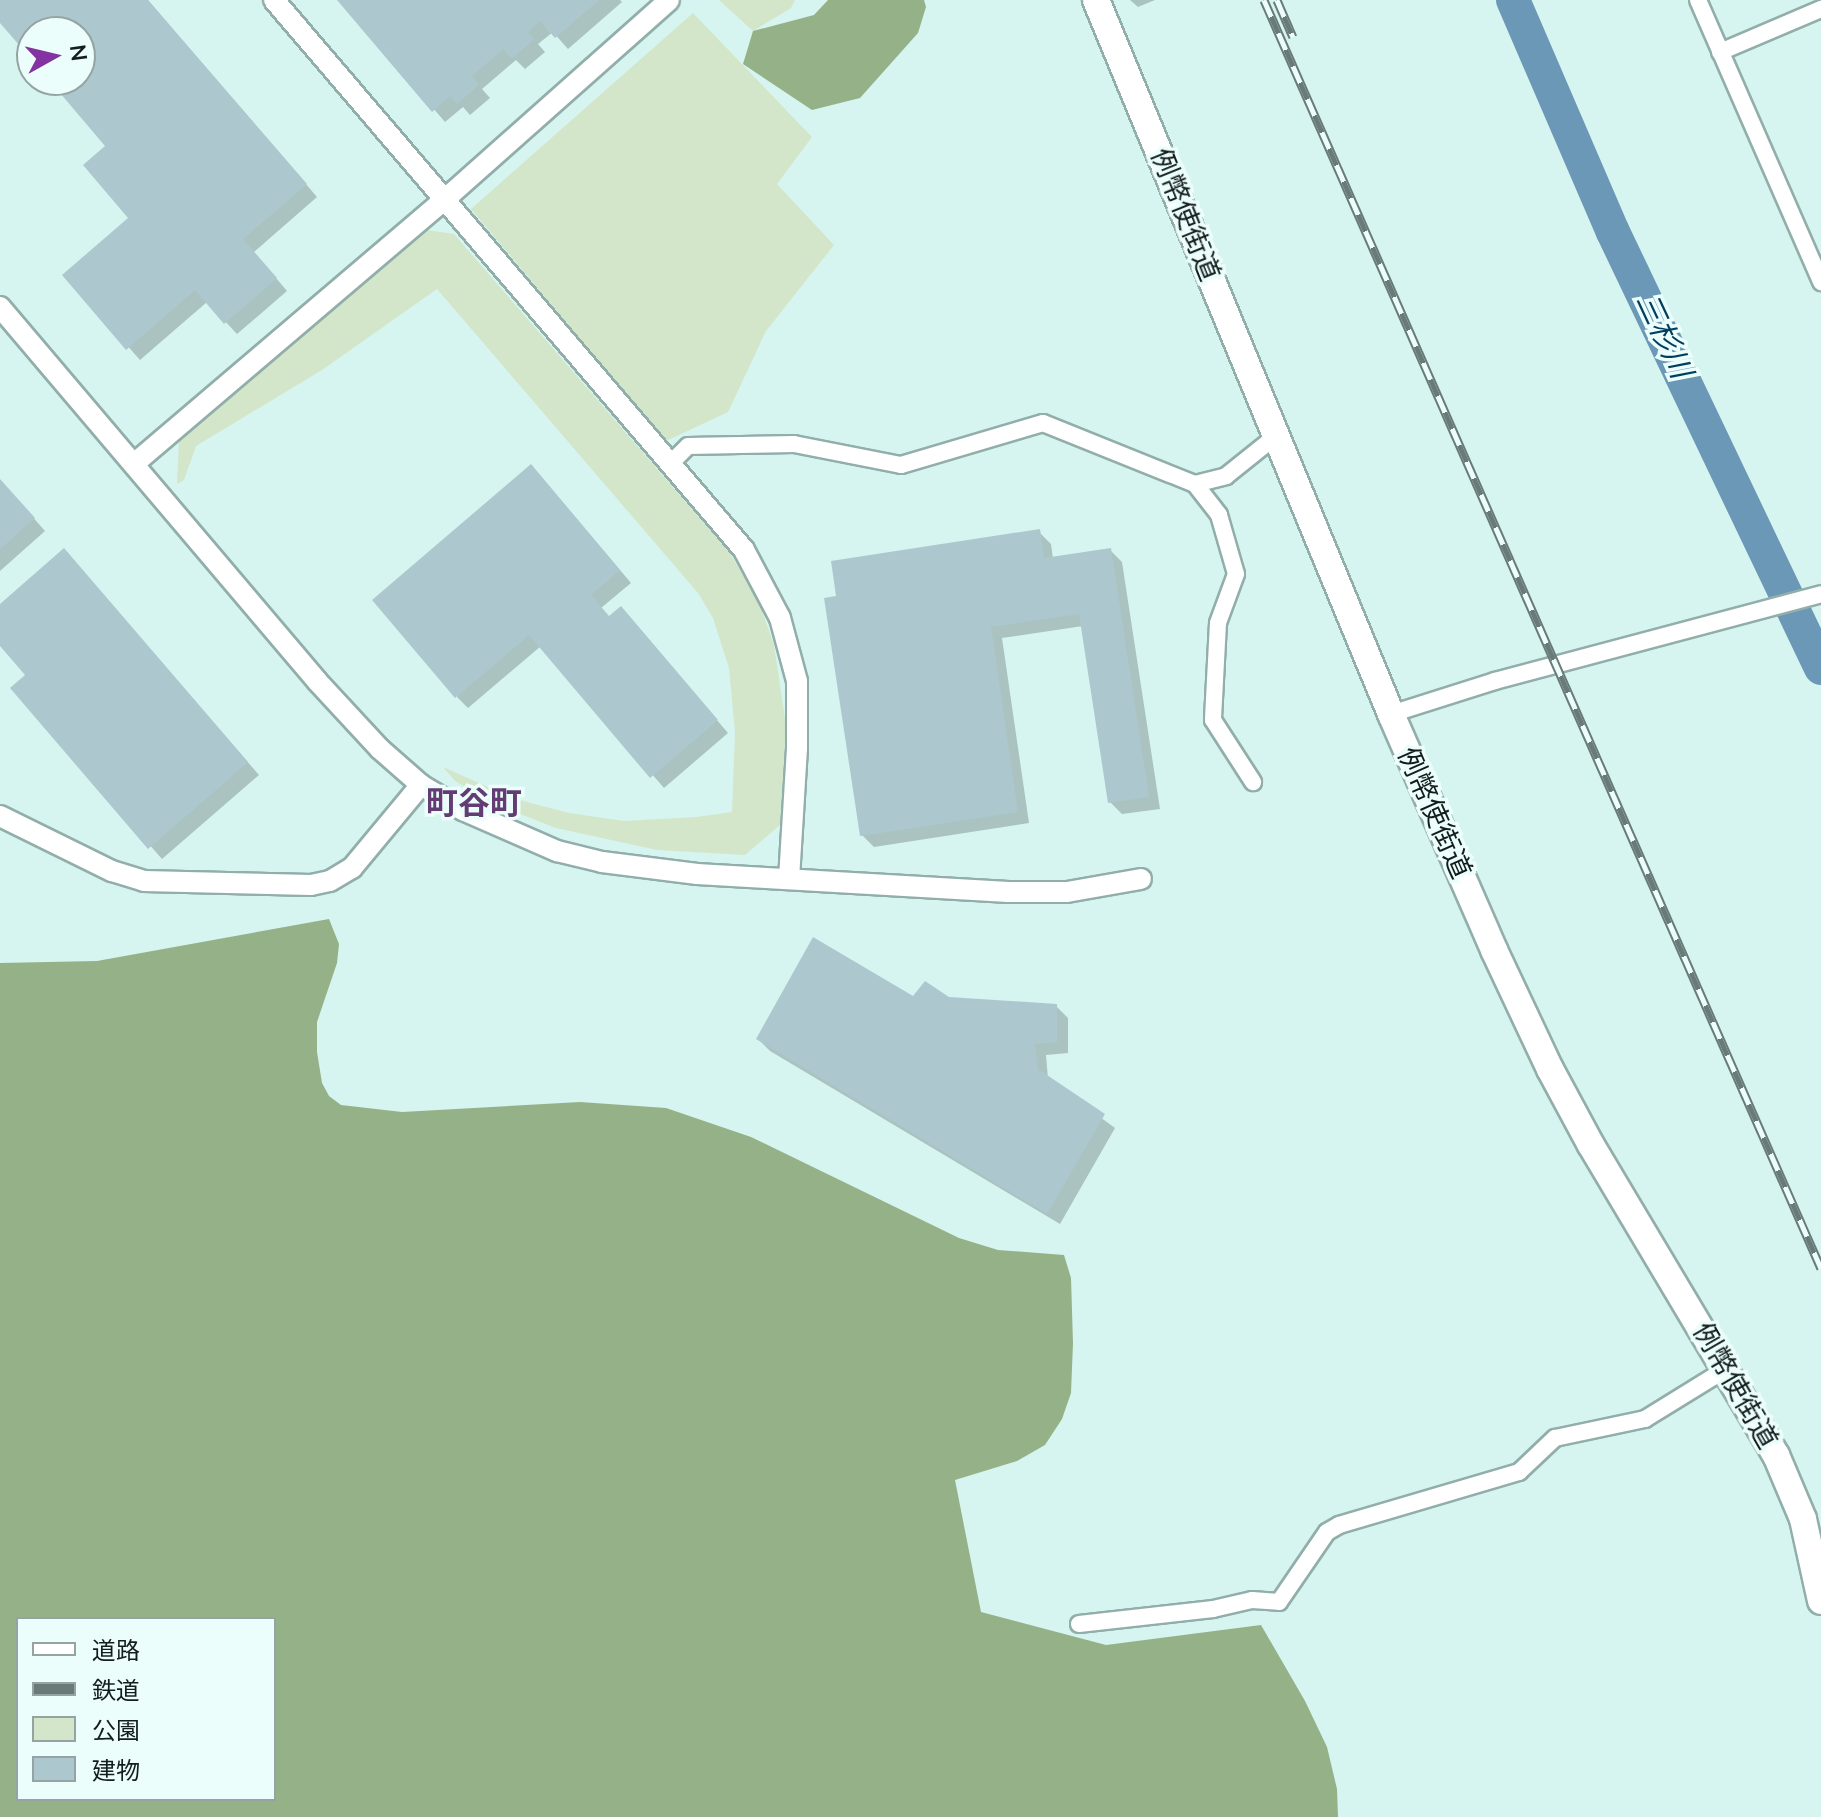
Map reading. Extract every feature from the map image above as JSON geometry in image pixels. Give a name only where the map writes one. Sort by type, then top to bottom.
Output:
[{"type":"main road","name":"例幣使街道","points":[[1096,0],[1391,714],[1550,1069],[1591,1145],[1776,1455],[1803,1519],[1821,1601]]},
{"type":"street","points":[[274,0],[744,550],[766,588],[790,648],[797,681],[797,748],[789,878]]},
{"type":"street","points":[[135,463],[443,201],[669,0]]},
{"type":"street","points":[[1698,0],[1821,282]]},
{"type":"street","points":[[1720,52],[1821,9]]},
{"type":"street","points":[[0,307],[317,681],[380,749],[421,785],[496,826],[557,851],[602,862],[697,874],[1008,892],[1067,892],[1141,879]]},
{"type":"street","points":[[670,464],[688,446],[794,444],[901,465],[1043,423],[1195,484],[1219,515],[1236,574],[1218,623],[1213,720],[1253,782]]},
{"type":"street","points":[[1195,484],[1226,476],[1276,436]]},
{"type":"street","points":[[1391,714],[1495,681],[1818,595]]},
{"type":"street","points":[[0,816],[112,871],[144,881],[311,885],[330,881],[352,868],[421,785]]},
{"type":"street","points":[[1079,1624],[1213,1609],[1252,1600],[1279,1602],[1327,1532],[1339,1525],[1519,1472],[1555,1438],[1645,1419],[1726,1369]]},
{"type":"green space","points":[[719,0],[795,0],[791,8],[753,31]]},
{"type":"green space","points":[[828,0],[924,0],[926,7],[918,33],[860,98],[812,110],[743,64],[753,31],[814,15]]},
{"type":"green space","points":[[693,13],[812,137],[777,184],[834,245],[766,331],[728,412],[666,441],[471,209]]},
{"type":"green space","points":[[427,230],[454,234],[729,552],[758,600],[774,645],[786,725],[780,825],[745,855],[657,850],[556,828],[492,803],[455,781],[443,767],[512,798],[569,813],[624,821],[732,812],[735,732],[729,668],[713,618],[698,593],[437,289],[322,370],[196,446],[184,480],[177,484],[179,440]]},
{"type":"green space","points":[[329,919],[339,944],[337,963],[317,1022],[317,1052],[322,1083],[329,1096],[341,1105],[402,1112],[580,1102],[666,1108],[751,1137],[959,1238],[998,1250],[1064,1255],[1071,1278],[1073,1343],[1071,1393],[1062,1419],[1045,1445],[1017,1461],[955,1480],[981,1612],[1106,1645],[1261,1625],[1305,1701],[1327,1747],[1337,1789],[1338,1817],[0,1817],[0,963],[97,961]]},
{"type":"building","points":[[0,0],[148,0],[307,184],[243,239],[277,278],[224,324],[195,290],[126,350],[62,275],[128,218],[83,165],[105,146],[63,96],[96,96],[96,16],[16,16],[16,42],[0,23]]},
{"type":"building","points":[[337,0],[599,0],[555,38],[540,21],[528,32],[534,39],[512,59],[503,49],[472,76],[479,85],[457,104],[450,96],[432,112]]},
{"type":"building","points":[[531,464],[620,570],[591,595],[609,616],[621,606],[718,720],[650,778],[529,635],[455,698],[372,600]]},
{"type":"building","points":[[0,479],[35,518],[0,549]]},
{"type":"building","points":[[1040,529],[1044,558],[1111,548],[1149,797],[1108,803],[1079,614],[991,627],[1018,812],[860,836],[824,598],[836,596],[831,561]]},
{"type":"building","points":[[64,548],[248,762],[148,849],[10,688],[25,675],[0,646],[0,604]]},
{"type":"building","points":[[813,937],[913,996],[925,981],[949,997],[1057,1004],[1057,1042],[1035,1044],[1038,1069],[1105,1114],[1047,1214],[756,1039]]},
{"type":"waterway","name":"三杉川","points":[[1513,0],[1613,232],[1821,668]]},
{"type":"railway","points":[[1264,0],[1821,1268]]},
{"type":"railway","points":[[1277,0],[1293,37]]},
{"type":"district","name":"町谷町","points":[[474,804]]}]
